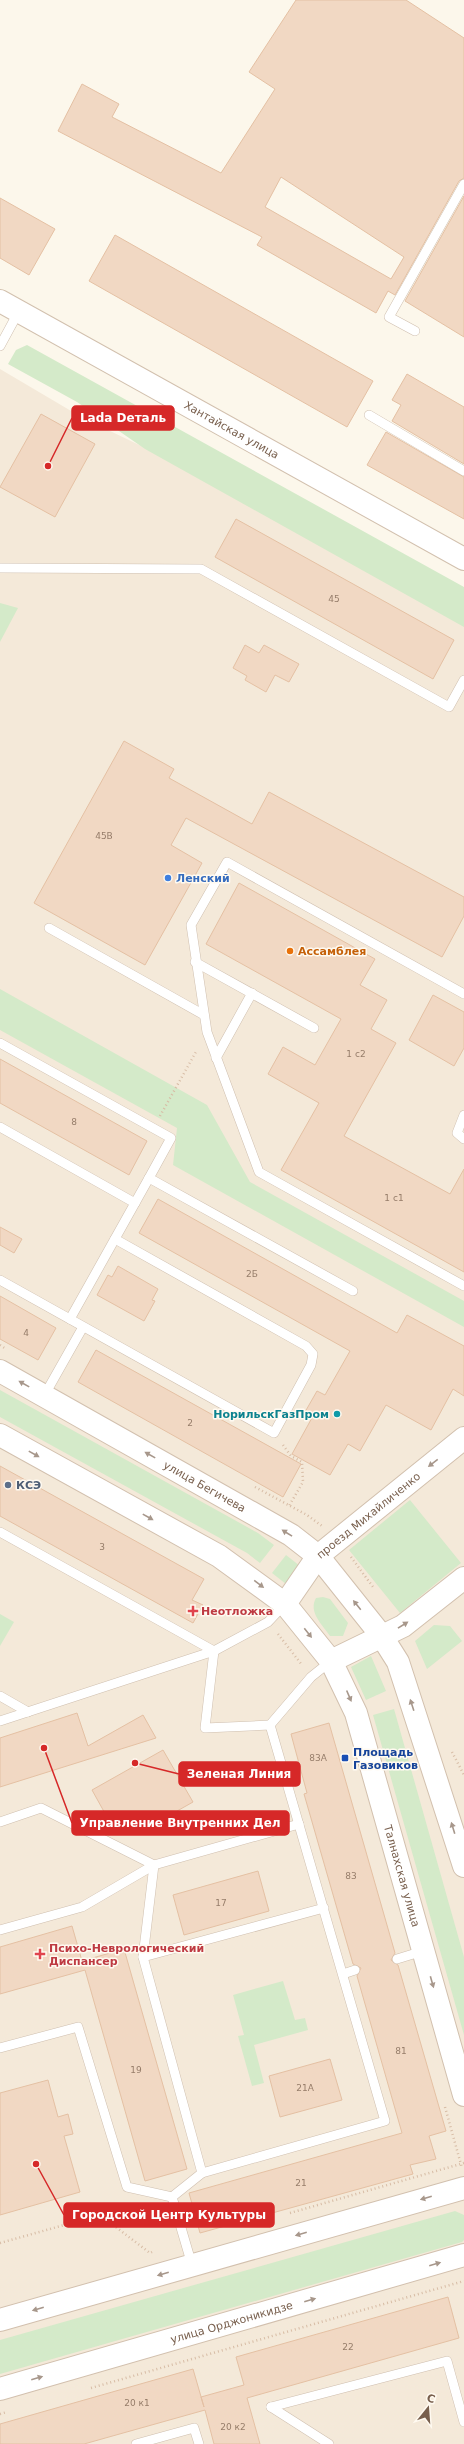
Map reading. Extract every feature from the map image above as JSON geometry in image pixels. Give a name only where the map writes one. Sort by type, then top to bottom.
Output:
[{"type":"street","name":"Хантайская улица","points":[[0,301],[464,559]]},
{"type":"street","name":"улица Бегичева","points":[[0,1371],[245,1508],[290,1535],[318,1556],[381,1635]]},
{"type":"street","points":[[0,1435],[219,1556],[285,1604],[331,1662],[381,1635],[402,1626],[464,1578]]},
{"type":"street","name":"проезд Михайличенко","points":[[285,1604],[318,1556],[464,1438]]},
{"type":"street","points":[[381,1635],[398,1662],[464,1866]]},
{"type":"street","name":"Талнахская улица","points":[[331,1662],[356,1713],[464,2095]]},
{"type":"street","points":[[0,2320],[464,2188]]},
{"type":"street","name":"улица Орджоникидзе","points":[[0,2389],[464,2256]]},
{"type":"lane","points":[[415,331],[389,317],[464,184]]},
{"type":"lane","points":[[0,346],[19,311]]},
{"type":"lane","points":[[369,415],[464,471]]},
{"type":"lane","points":[[0,568],[201,569],[449,707],[464,680]]},
{"type":"lane","points":[[464,994],[226,862],[191,924],[207,1032],[259,1172],[464,1286]]},
{"type":"lane","points":[[49,928],[204,1014]]},
{"type":"lane","points":[[196,962],[314,1028]]},
{"type":"lane","points":[[216,1058],[252,993]]},
{"type":"lane","points":[[0,1043],[171,1138],[70,1319]]},
{"type":"lane","points":[[464,1115],[457,1133],[464,1139]]},
{"type":"lane","points":[[0,1128],[135,1203]]},
{"type":"lane","points":[[149,1178],[353,1291]]},
{"type":"lane","points":[[0,1280],[274,1433],[311,1365],[313,1354],[306,1346],[115,1239]]},
{"type":"lane","points":[[44,1396],[83,1326]]},
{"type":"lane","points":[[0,1532],[214,1652]]},
{"type":"lane","points":[[0,1721],[214,1652],[268,1622],[285,1604]]},
{"type":"lane","points":[[214,1652],[205,1728],[270,1725],[311,1677],[331,1662]]},
{"type":"lane","points":[[0,1696],[28,1712]]},
{"type":"lane","points":[[172,2197],[202,2173],[385,2121],[270,1725]]},
{"type":"lane","points":[[0,1822],[41,1808],[154,1865]]},
{"type":"lane","points":[[0,1930],[82,1907],[154,1865],[299,1824]]},
{"type":"lane","points":[[154,1865],[142,1957],[202,2173]]},
{"type":"lane","points":[[142,1957],[324,1908]]},
{"type":"lane","points":[[397,1959],[423,1951]]},
{"type":"lane","points":[[343,1974],[355,1970]]},
{"type":"lane","points":[[0,2048],[78,2027],[127,2187],[172,2197]]},
{"type":"lane","points":[[172,2197],[192,2265]]},
{"type":"lane","points":[[329,2444],[270,2407],[447,2361],[464,2422]]},
{"type":"lane","points":[[136,2444],[194,2428],[199,2444]]},
{"type":"path","points":[[159,1118],[207,1032]]},
{"type":"path","points":[[274,1433],[291,1456],[302,1462],[303,1482],[289,1506]]},
{"type":"path","points":[[268,1622],[311,1677]]},
{"type":"path","points":[[285,2214],[464,2163]]},
{"type":"path","points":[[0,2243],[100,2215],[150,2253],[185,2243]]},
{"type":"path","points":[[84,2390],[464,2281]]},
{"type":"path","points":[[0,2414],[8,2411]]},
{"type":"shaded area","points":[[0,369],[83,418],[464,601],[464,2444],[0,2444]]},
{"type":"green space","points":[[27,345],[464,587],[464,627],[145,449],[77,402],[8,364],[16,350]]},
{"type":"green space","points":[[0,603],[18,608],[0,642]]},
{"type":"green space","points":[[0,989],[207,1105],[250,1182],[464,1301],[464,1327],[173,1165],[177,1128],[0,1030]]},
{"type":"green space","points":[[0,1390],[258,1533],[274,1545],[260,1563],[247,1553],[0,1417]]},
{"type":"green space","points":[[410,1500],[461,1563],[400,1613],[349,1550]]},
{"type":"green space","points":[[286,1555],[300,1566],[286,1584],[272,1573]]},
{"type":"green space","points":[[323,1597],[330,1599],[348,1623],[343,1636],[330,1636],[317,1618],[314,1603],[316,1598]]},
{"type":"green space","points":[[0,1614],[14,1622],[0,1646]]},
{"type":"green space","points":[[434,1625],[450,1626],[462,1641],[427,1669],[415,1641]]},
{"type":"green space","points":[[371,1656],[386,1691],[366,1700],[351,1667]]},
{"type":"green space","points":[[394,1709],[464,1957],[464,2035],[373,1715]]},
{"type":"green space","points":[[283,1981],[295,2020],[305,2018],[308,2030],[254,2045],[264,2083],[252,2086],[238,2036],[244,2035],[233,1995]]},
{"type":"green space","points":[[455,2211],[464,2215],[464,2240],[462,2242],[0,2374],[0,2340]]},
{"type":"building","points":[[296,0],[406,0],[464,38],[464,178],[459,181],[395,295],[388,291],[376,313],[257,245],[262,237],[58,131],[82,84],[119,104],[112,117],[221,173],[275,89],[249,72]],"holes":[[[281,177],[404,257],[391,279],[265,207]]]},
{"type":"building","points":[[464,196],[464,337],[405,301]]},
{"type":"building","points":[[0,198],[55,229],[29,275],[0,258]]},
{"type":"building","points":[[115,235],[373,381],[347,427],[89,281]]},
{"type":"building","points":[[407,374],[464,407],[464,464],[392,421],[401,405],[392,400]]},
{"type":"building","points":[[41,414],[95,444],[55,517],[0,487]]},
{"type":"building","points":[[386,432],[464,477],[464,519],[367,465]]},
{"type":"building","points":[[236,519],[454,640],[433,679],[215,557]]},
{"type":"building","points":[[245,645],[259,653],[264,645],[299,664],[289,682],[275,675],[266,692],[245,680],[247,676],[233,668]]},
{"type":"building","points":[[124,741],[174,769],[169,778],[252,824],[269,792],[464,897],[464,916],[442,957],[186,818],[171,845],[202,863],[145,965],[34,903]]},
{"type":"building","points":[[239,883],[375,959],[360,985],[387,1000],[371,1029],[396,1043],[344,1136],[450,1194],[464,1169],[464,1272],[281,1170],[319,1103],[268,1074],[283,1047],[315,1065],[341,1019],[206,944]]},
{"type":"building","points":[[433,995],[464,1012],[464,1048],[454,1066],[409,1040]]},
{"type":"building","points":[[0,1059],[147,1141],[129,1175],[0,1103]]},
{"type":"building","points":[[158,1199],[397,1333],[407,1315],[464,1346],[464,1396],[453,1389],[431,1430],[386,1405],[360,1451],[348,1444],[330,1475],[292,1454],[313,1416],[305,1412],[317,1391],[325,1395],[350,1351],[139,1233]]},
{"type":"building","points":[[0,1227],[22,1239],[14,1253],[0,1245]]},
{"type":"building","points":[[118,1266],[158,1289],[152,1300],[155,1301],[144,1321],[97,1295],[108,1275],[112,1277]]},
{"type":"building","points":[[0,1296],[56,1328],[38,1360],[0,1339]]},
{"type":"building","points":[[96,1350],[301,1464],[283,1497],[78,1382]]},
{"type":"building","points":[[0,1466],[204,1579],[192,1600],[203,1605],[193,1623],[0,1516]]},
{"type":"building","points":[[77,1713],[88,1746],[143,1715],[156,1738],[0,1787],[0,1738]]},
{"type":"building","points":[[329,1723],[395,1953],[391,1960],[398,1965],[446,2131],[429,2136],[436,2159],[410,2165],[413,2174],[200,2233],[189,2193],[402,2133],[357,1976],[361,1968],[353,1964],[304,1794],[307,1793],[291,1734]]},
{"type":"building","points":[[163,1750],[193,1802],[140,1832],[130,1815],[112,1826],[92,1790]]},
{"type":"building","points":[[258,1871],[269,1911],[184,1935],[173,1895]]},
{"type":"building","points":[[72,1926],[82,1961],[124,1949],[187,2169],[145,2181],[85,1970],[0,1994],[0,1947]]},
{"type":"building","points":[[330,2059],[342,2100],[280,2117],[269,2076]]},
{"type":"building","points":[[48,2080],[58,2117],[68,2114],[73,2134],[64,2136],[80,2192],[0,2215],[0,2093]]},
{"type":"building","points":[[448,2297],[459,2338],[247,2398],[260,2444],[214,2444],[205,2410],[84,2444],[0,2444],[0,2424],[193,2369],[201,2397],[244,2385],[236,2357]]},
{"type":"place","name":"Lada Dеталь","points":[[48,466]]},
{"type":"place","name":"Ленский","points":[[168,878]]},
{"type":"place","name":"Ассамблея","points":[[290,951]]},
{"type":"place","name":"НорильскГазПром","points":[[337,1414]]},
{"type":"place","name":"КСЭ","points":[[8,1485]]},
{"type":"place","name":"Неотложка","points":[[193,1611]]},
{"type":"place","name":"Управление Внутренних Дел","points":[[44,1748]]},
{"type":"place","name":"Площадь Газовиков","points":[[345,1758]]},
{"type":"place","name":"Зеленая Линия","points":[[135,1763]]},
{"type":"place","name":"Психо-Неврологический Диспансер","points":[[40,1954]]},
{"type":"place","name":"Городской Центр Культуры","points":[[36,2164]]}]
